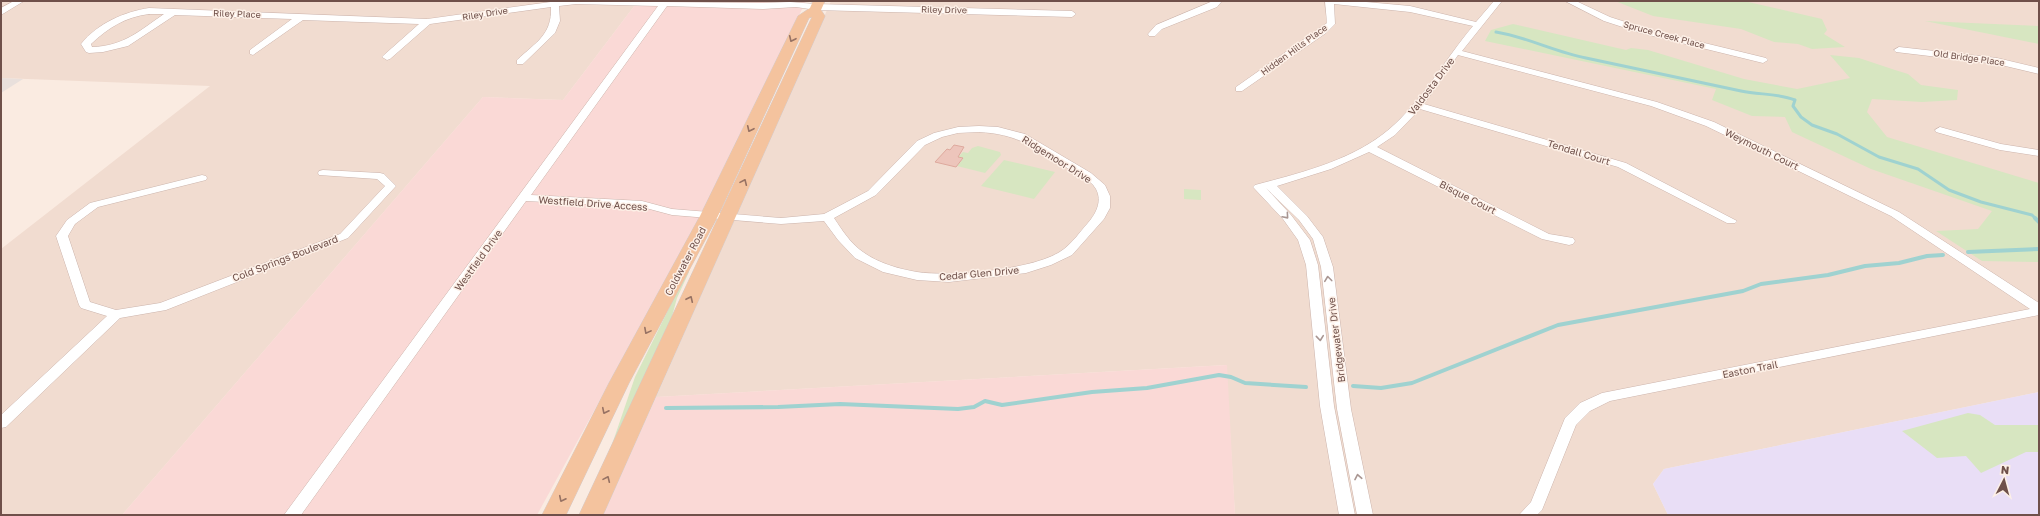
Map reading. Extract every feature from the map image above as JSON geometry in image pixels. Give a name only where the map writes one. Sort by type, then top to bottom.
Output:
[{"type":"main road","name":"Coldwater Road","points":[[591,515],[804,16],[817,6]]},
{"type":"main road","name":"Coldwater Road","points":[[554,515],[619,383],[718,217]]},
{"type":"street","points":[[1,12],[20,1]]},
{"type":"street","name":"Riley Drive","points":[[302,16],[427,22],[576,1],[763,6],[778,9],[801,10],[817,6],[1072,14]]},
{"type":"street","points":[[1011,12],[1013,1]]},
{"type":"street","points":[[1152,34],[1159,27],[1214,5],[1218,1]]},
{"type":"street","points":[[1329,1],[1387,4],[1479,25]]},
{"type":"street","name":"Hidden Hills Place","points":[[1239,89],[1331,24],[1329,1]]},
{"type":"street","name":"Valdosta Drive","points":[[1264,186],[1310,173],[1368,148],[1390,133],[1417,105],[1498,1]]},
{"type":"street","name":"Spruce Creek Place","points":[[1569,1],[1607,19],[1644,31],[1763,60]]},
{"type":"street","name":"Westfield Drive","points":[[292,515],[665,3]]},
{"type":"street","points":[[520,62],[551,33],[556,21],[555,4]]},
{"type":"street","name":"Riley Place","points":[[173,12],[128,44],[116,49],[88,50],[86,44],[110,23],[128,14],[149,11],[302,16]]},
{"type":"street","points":[[253,52],[302,16]]},
{"type":"street","points":[[387,58],[427,22]]},
{"type":"street","name":"Old Bridge Place","points":[[1899,50],[1997,61],[2039,71]]},
{"type":"street","name":"Weymouth Court","points":[[1457,52],[1654,104],[1710,124],[1896,214],[2039,310]]},
{"type":"street","name":"Tendall Court","points":[[1417,105],[1622,165],[1731,221]]},
{"type":"street","name":"Ridgemoor Drive","points":[[718,217],[781,221],[827,217],[872,193],[921,143],[938,135],[958,130],[972,129],[998,130],[1021,136],[1087,175],[1101,187],[1104,196],[1104,208]]},
{"type":"street","points":[[1940,130],[2000,147],[2039,153]]},
{"type":"street","name":"Bisque Court","points":[[1368,148],[1546,237],[1569,241]]},
{"type":"street","name":"Cold Springs Boulevard","points":[[202,178],[94,205],[71,222],[62,236],[85,305],[116,314],[162,307],[344,236],[390,186],[380,176],[323,173]]},
{"type":"street","name":"Bridgewater Drive","points":[[1264,186],[1304,240],[1312,265],[1327,406],[1347,515]]},
{"type":"street","name":"Bridgewater Drive","points":[[1264,186],[1303,218],[1319,239],[1327,267],[1344,409],[1365,515]]},
{"type":"street","name":"Westfield Drive Access","points":[[524,198],[642,204],[672,212],[718,217]]},
{"type":"street","name":"Cedar Glen Drive","points":[[827,217],[842,238],[858,255],[888,269],[918,276],[949,278],[1026,269],[1047,262],[1068,252],[1098,219],[1104,208]]},
{"type":"street","name":"Easton Trail","points":[[1528,515],[1537,506],[1570,422],[1585,407],[1607,397],[2039,310]]},
{"type":"street","points":[[1,422],[116,314]]},
{"type":"shaded area","points":[[1,1],[638,1],[563,100],[483,97],[122,515],[1,515],[1,249],[210,86],[1,78]]},
{"type":"shaded area","points":[[638,1],[806,1],[696,225],[537,515],[122,515],[483,97],[563,100]]},
{"type":"shaded area","points":[[831,1],[2039,1],[2039,392],[1664,469],[1653,484],[1668,515],[1235,515],[1226,365],[656,397]]},
{"type":"shaded area","points":[[1,78],[23,79],[1,93]]},
{"type":"shaded area","points":[[1227,365],[1235,515],[603,515],[656,397]]},
{"type":"shaded area","points":[[2039,392],[2039,515],[1668,515],[1653,484],[1664,469]]},
{"type":"green space","points":[[1615,1],[1744,1],[1822,19],[1827,30],[1824,34],[1845,47],[1812,49],[1798,44],[1774,42],[1741,29],[1653,16]]},
{"type":"green space","points":[[1925,21],[2039,26],[2039,44]]},
{"type":"green space","points":[[1513,24],[1626,50],[1631,48],[1648,50],[1744,79],[1797,89],[1850,78],[1830,55],[1859,58],[1908,74],[1921,85],[1958,90],[1957,100],[1922,102],[1872,99],[1867,112],[1887,137],[2039,183],[2039,262],[1982,261],[1936,231],[1978,229],[1992,211],[1871,169],[1792,132],[1785,117],[1752,116],[1712,100],[1716,89],[1485,41],[1491,30]]},
{"type":"green space","points":[[978,146],[1000,152],[1001,155],[985,173],[957,166],[963,159],[958,157],[963,152],[968,153],[972,148]]},
{"type":"green space","points":[[1004,160],[1055,172],[1034,199],[981,186]]},
{"type":"green space","points":[[1184,189],[1201,190],[1201,200],[1184,199]]},
{"type":"green space","points":[[687,272],[689,272],[677,298],[668,331],[605,465],[635,377]]},
{"type":"green space","points":[[1968,413],[1980,415],[1995,425],[2039,425],[2039,452],[2026,452],[1981,473],[1966,456],[1937,458],[1902,431]]},
{"type":"building","points":[[954,145],[964,147],[958,157],[963,158],[956,167],[935,162],[947,149],[950,150]]},
{"type":"waterway","points":[[1496,32],[1519,37],[1586,58],[1741,91],[1782,96],[1795,100],[1793,106],[1801,117],[1812,125],[1837,134],[1879,157],[1918,169],[1949,190],[1981,202],[2032,215],[2039,222]]},
{"type":"waterway","points":[[1968,252],[2039,249]]},
{"type":"waterway","points":[[1353,386],[1381,388],[1412,383],[1558,325],[1743,291],[1761,284],[1828,275],[1865,266],[1899,263],[1927,256],[1943,255]]},
{"type":"waterway","points":[[666,408],[778,407],[840,404],[958,409],[974,407],[985,401],[1002,405],[1092,392],[1147,388],[1219,375],[1231,377],[1245,383],[1306,387]]}]
